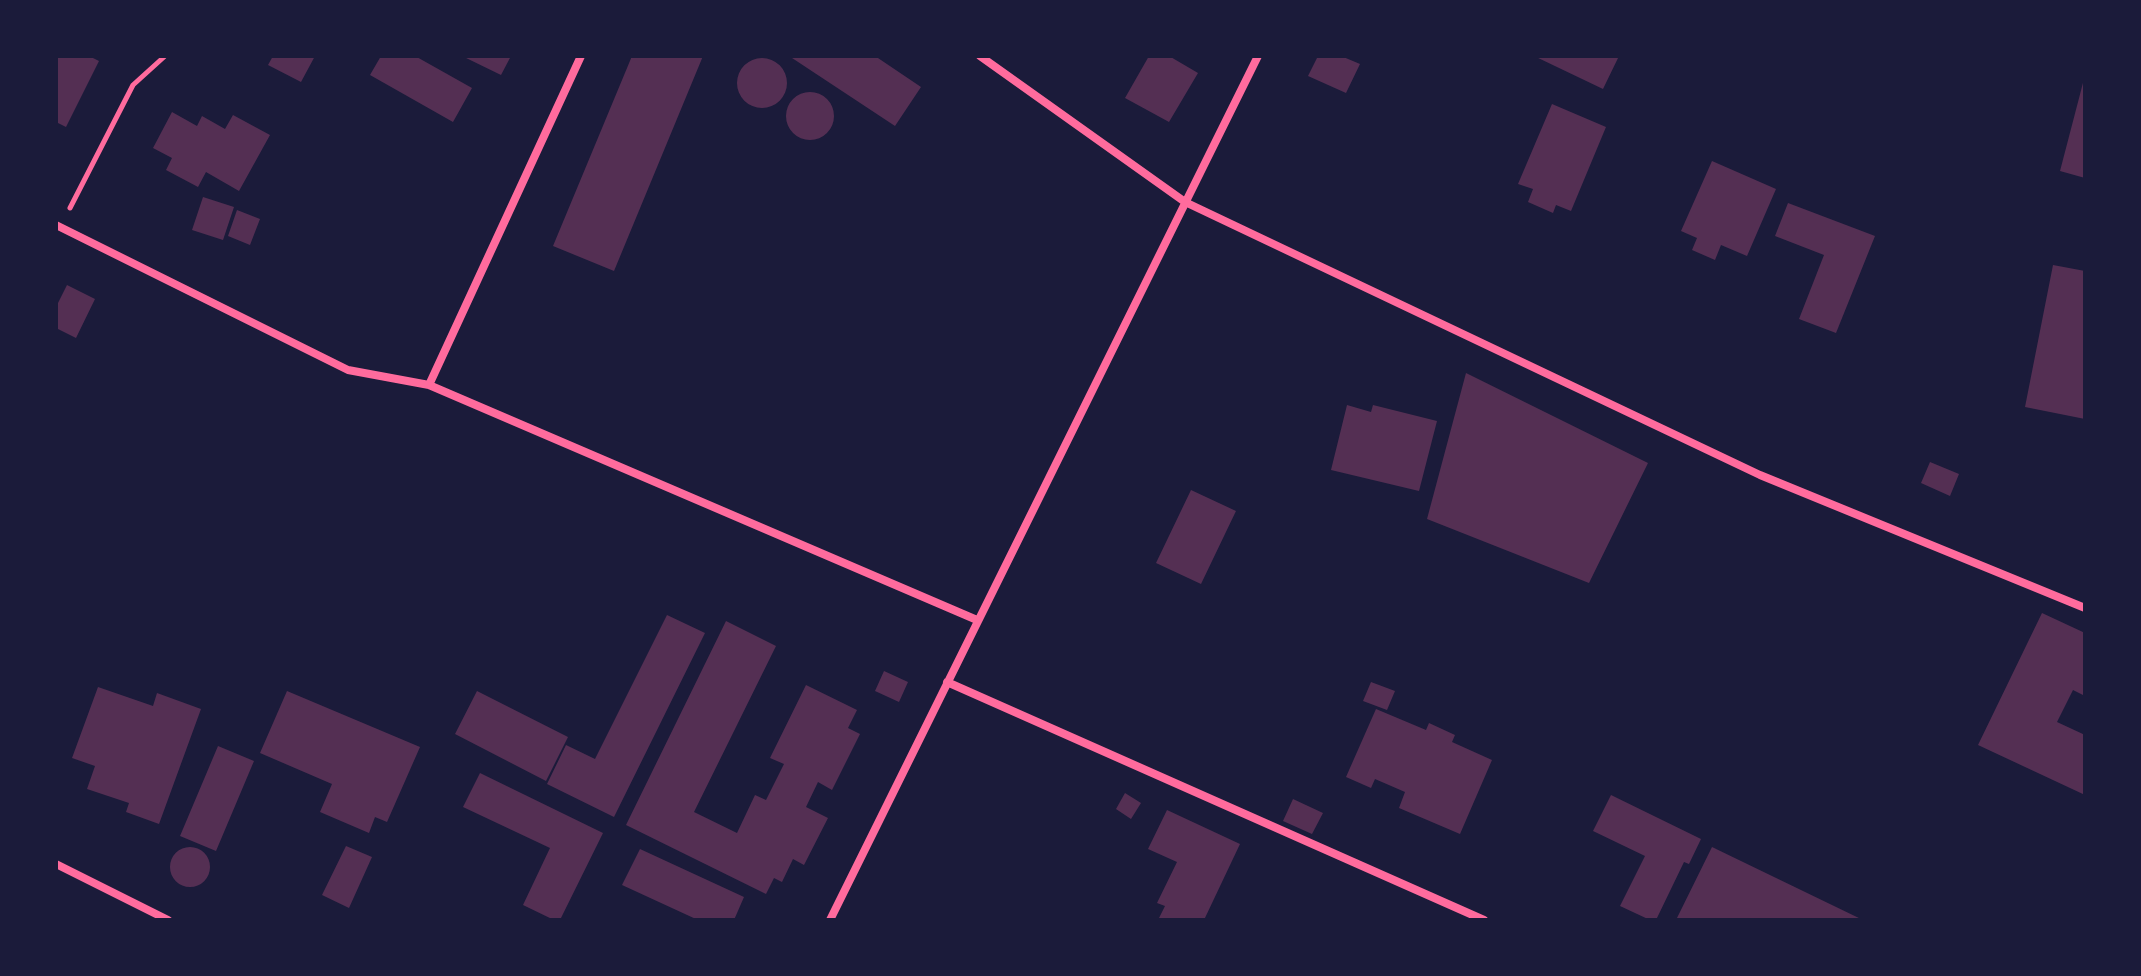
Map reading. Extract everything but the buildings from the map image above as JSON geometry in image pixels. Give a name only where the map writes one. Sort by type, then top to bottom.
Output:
[{"type":"street","points":[[429,385],[581,56]]},
{"type":"street","points":[[980,56],[1185,202],[1760,475],[2085,608]]},
{"type":"street","points":[[830,920],[1258,56]]},
{"type":"street","points":[[58,226],[348,370],[429,385],[977,620]]},
{"type":"street","points":[[947,682],[1484,920]]},
{"type":"street","points":[[56,864],[168,920]]},
{"type":"path","points":[[58,226],[133,85],[165,56]]}]
